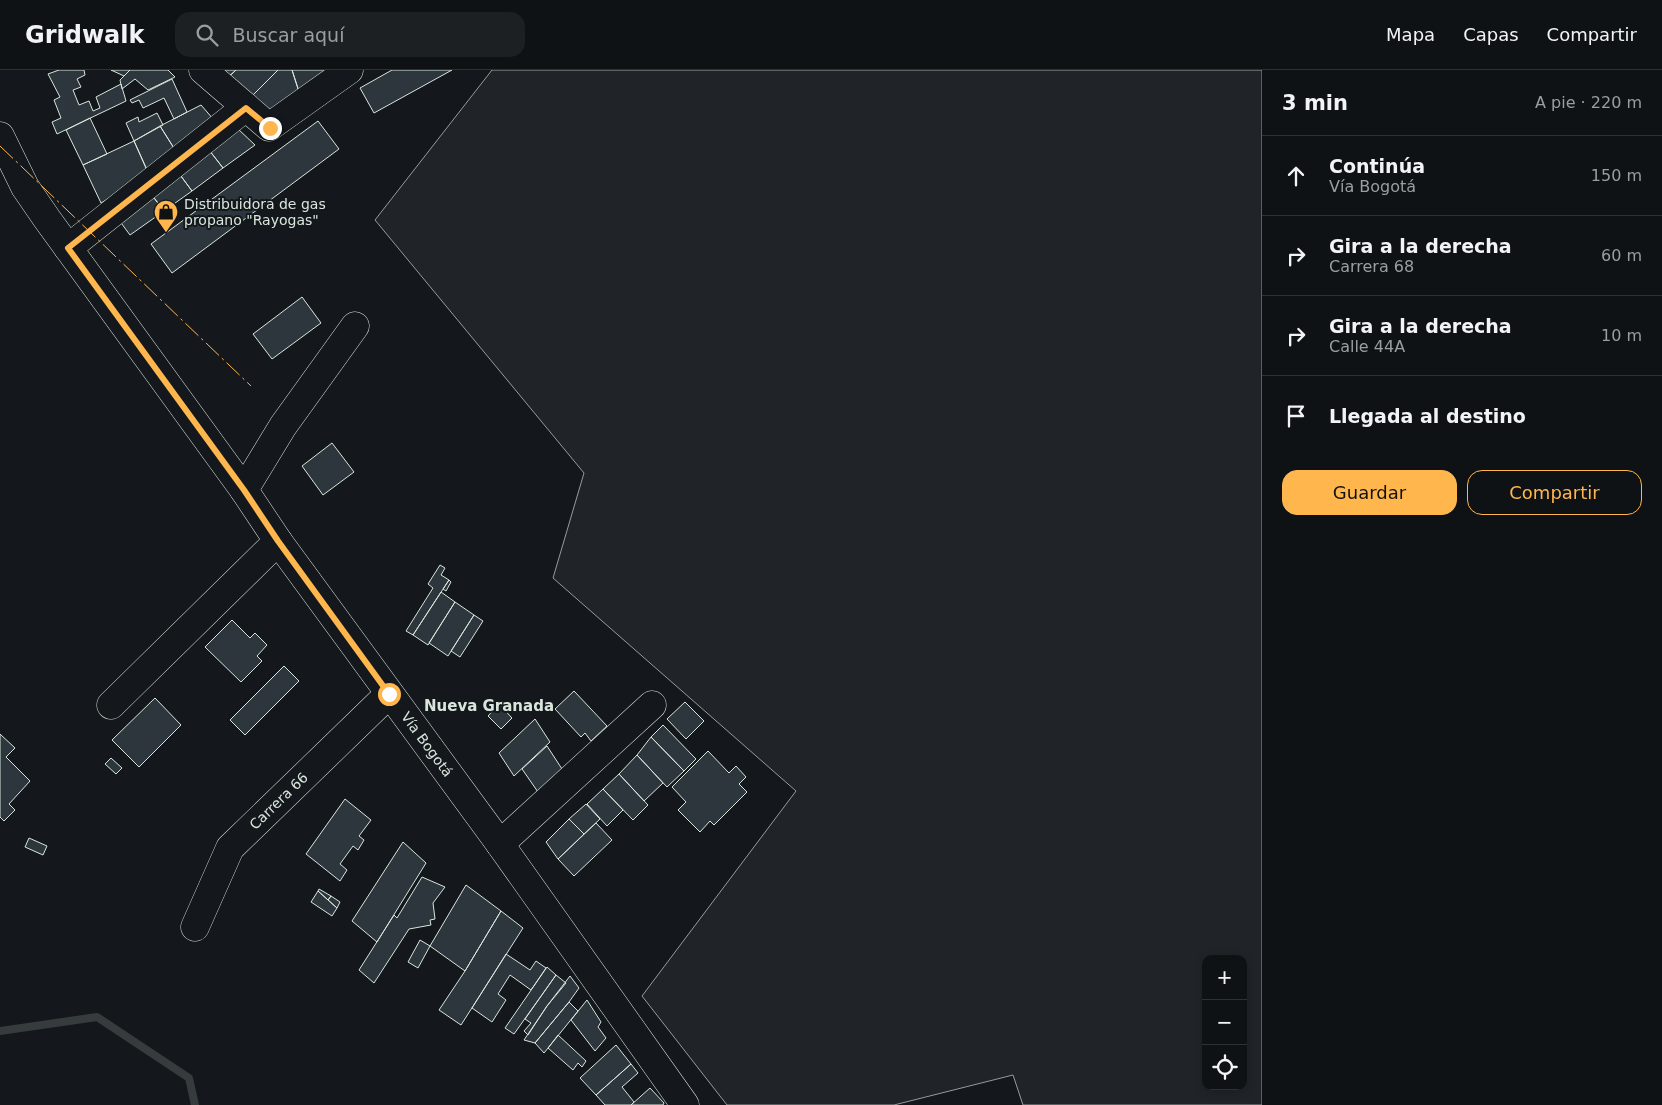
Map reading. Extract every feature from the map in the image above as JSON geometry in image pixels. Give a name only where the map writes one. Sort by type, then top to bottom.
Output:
[{"type":"main road","points":[[203,70],[270,128],[349,70]]},
{"type":"main road","points":[[68,248],[246,108]]},
{"type":"main road","name":"Vía Bogotá","points":[[0,136],[25,187],[46,219],[244,490],[278,541],[389,694],[500,844],[685,1105]]},
{"type":"main road","points":[[244,490],[283,426],[355,326]]},
{"type":"main road","points":[[111,705],[278,541]]},
{"type":"main road","name":"Carrera 66","points":[[196,927],[230,848],[389,694]]},
{"type":"main road","points":[[500,844],[652,704]]},
{"type":"shaded area","points":[[492,70],[1262,70],[1262,1105],[1023,1105],[1013,1075],[894,1105],[727,1105],[642,996],[796,791],[553,578],[584,473],[375,220]]},
{"type":"building","points":[[59,70],[84,70],[85,75],[77,79],[81,87],[73,90],[79,105],[89,101],[93,111],[100,108],[96,97],[121,84],[126,101],[57,134],[52,122],[61,118],[54,100],[60,97],[48,74]]},
{"type":"building","points":[[111,70],[130,70],[124,76]]},
{"type":"building","points":[[130,70],[168,70],[175,77],[148,90],[135,79],[122,89],[120,80]]},
{"type":"building","points":[[216,70],[236,70],[224,81]]},
{"type":"building","points":[[236,70],[278,70],[246,102],[224,81]]},
{"type":"building","points":[[278,70],[292,70],[301,98],[270,124],[246,102]]},
{"type":"building","points":[[292,70],[325,70],[327,73],[301,98]]},
{"type":"building","points":[[392,70],[452,70],[374,113],[360,88]]},
{"type":"building","points":[[172,79],[187,112],[174,119],[164,98],[143,108],[139,100],[132,103],[130,100]]},
{"type":"building","points":[[201,105],[214,120],[179,156],[160,126]]},
{"type":"building","points":[[157,113],[163,125],[134,141],[126,123],[138,117],[139,122]]},
{"type":"building","points":[[90,118],[107,154],[83,165],[66,130]]},
{"type":"building","points":[[318,121],[339,149],[172,273],[151,244]]},
{"type":"building","points":[[160,126],[177,153],[149,174],[134,141]]},
{"type":"building","points":[[237,128],[255,145],[223,168],[206,146]]},
{"type":"building","points":[[134,141],[149,175],[101,203],[83,165]]},
{"type":"building","points":[[206,146],[223,168],[192,191],[175,168]]},
{"type":"building","points":[[175,168],[192,191],[164,211],[147,189]]},
{"type":"building","points":[[146,187],[164,211],[130,235],[113,212]]},
{"type":"building","points":[[302,297],[321,323],[272,359],[253,334]]},
{"type":"building","points":[[332,443],[354,472],[323,495],[302,466]]},
{"type":"building","points":[[440,565],[445,568],[441,575],[449,580],[413,635],[406,631],[433,588],[428,584]]},
{"type":"building","points":[[449,580],[451,582],[446,591],[443,589]]},
{"type":"building","points":[[441,592],[455,602],[428,645],[413,635]]},
{"type":"building","points":[[455,602],[474,615],[448,656],[429,643]]},
{"type":"building","points":[[474,615],[483,621],[460,657],[451,651]]},
{"type":"building","points":[[232,620],[250,638],[255,633],[267,645],[257,656],[262,661],[241,682],[205,647]]},
{"type":"building","points":[[284,666],[299,681],[245,735],[230,720]]},
{"type":"building","points":[[574,691],[607,726],[591,741],[585,733],[581,737],[555,709]]},
{"type":"building","points":[[155,698],[181,725],[139,767],[112,740]]},
{"type":"building","points":[[685,702],[704,721],[686,739],[667,719]]},
{"type":"building","points":[[499,704],[512,718],[501,729],[488,716]]},
{"type":"building","points":[[535,719],[550,742],[514,776],[499,753]]},
{"type":"building","points":[[663,725],[696,759],[684,771],[651,737]]},
{"type":"building","points":[[0,734],[15,748],[6,757],[30,781],[9,804],[15,810],[4,821],[0,817]]},
{"type":"building","points":[[651,737],[684,771],[667,787],[637,755]]},
{"type":"building","points":[[547,746],[562,769],[538,792],[522,769]]},
{"type":"building","points":[[708,751],[729,773],[736,766],[746,777],[739,784],[747,792],[714,825],[710,821],[700,832],[678,810],[686,802],[672,787]]},
{"type":"building","points":[[637,755],[663,783],[644,801],[619,774]]},
{"type":"building","points":[[111,758],[122,768],[116,774],[105,764]]},
{"type":"building","points":[[619,774],[648,805],[633,820],[603,789]]},
{"type":"building","points":[[603,789],[623,810],[607,826],[587,804]]},
{"type":"building","points":[[345,799],[371,820],[359,836],[364,840],[358,850],[353,846],[340,864],[347,870],[340,881],[306,854]]},
{"type":"building","points":[[586,804],[600,819],[584,834],[569,819]]},
{"type":"building","points":[[569,819],[584,834],[558,859],[546,842]]},
{"type":"building","points":[[596,823],[612,840],[574,876],[558,859]]},
{"type":"building","points":[[29,838],[47,846],[43,855],[25,847]]},
{"type":"building","points":[[403,842],[426,863],[377,942],[352,921]]},
{"type":"building","points":[[422,877],[445,887],[433,903],[435,919],[430,920],[431,925],[409,929],[374,983],[359,970],[394,915],[397,918]]},
{"type":"building","points":[[466,885],[501,911],[465,971],[430,946]]},
{"type":"building","points":[[319,889],[331,896],[328,900],[318,891]]},
{"type":"building","points":[[318,891],[337,908],[332,916],[311,902]]},
{"type":"building","points":[[331,896],[340,902],[337,908],[328,900]]},
{"type":"building","points":[[501,911],[523,928],[461,1025],[439,1010]]},
{"type":"building","points":[[420,940],[430,946],[418,968],[408,962]]},
{"type":"building","points":[[506,954],[530,970],[536,961],[546,968],[531,990],[510,975],[498,994],[506,1000],[492,1022],[472,1008]]},
{"type":"building","points":[[547,967],[556,975],[514,1034],[505,1028]]},
{"type":"building","points":[[556,975],[566,983],[547,1006],[528,1035],[524,1031],[531,1023],[525,1019]]},
{"type":"building","points":[[570,976],[579,988],[569,1002],[535,1043],[524,1040],[547,1006]]},
{"type":"building","points":[[587,1000],[601,1022],[598,1027],[606,1038],[595,1051],[571,1020]]},
{"type":"building","points":[[569,1002],[578,1011],[544,1053],[535,1043]]},
{"type":"building","points":[[558,1035],[586,1061],[582,1067],[578,1063],[573,1070],[548,1048]]},
{"type":"building","points":[[616,1045],[631,1064],[596,1095],[580,1078]]},
{"type":"building","points":[[631,1064],[638,1073],[622,1087],[634,1102],[631,1105],[605,1105],[596,1095]]},
{"type":"building","points":[[650,1088],[664,1103],[663,1105],[631,1105]]},
{"type":"waterway","points":[[0,1031],[97,1017],[189,1078],[195,1105]]},
{"type":"power","points":[[0,146],[251,386]]},
{"type":"place","name":"Distribuidora de gas propano \"Rayogas\"","points":[[166,233]]},
{"type":"district","name":"Nueva Granada","points":[[489,706]]},
{"type":"route","points":[[270,128],[246,108],[68,248],[389,694]]}]
